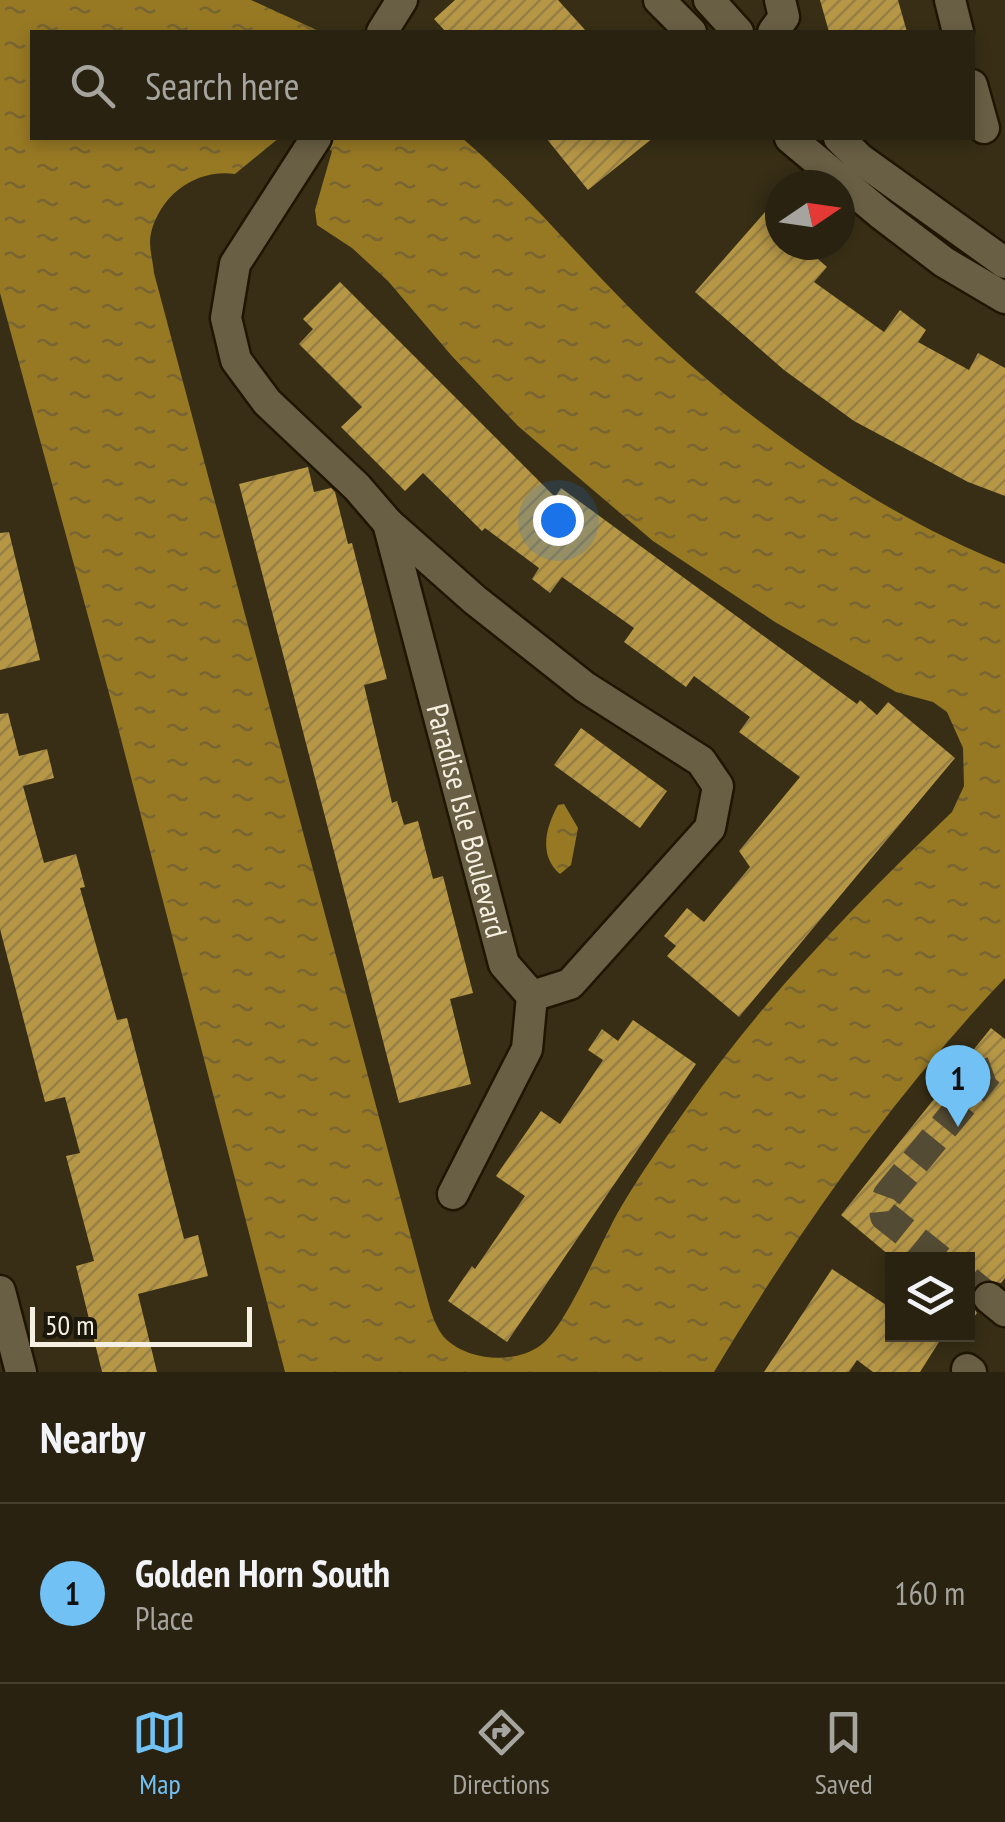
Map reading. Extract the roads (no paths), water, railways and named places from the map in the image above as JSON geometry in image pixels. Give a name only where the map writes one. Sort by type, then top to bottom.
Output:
[{"type":"street","points":[[383,30],[402,0]]},
{"type":"street","points":[[659,0],[689,30]]},
{"type":"street","points":[[709,0],[736,30]]},
{"type":"street","points":[[775,30],[784,18],[780,0]]},
{"type":"street","points":[[950,0],[958,30]]},
{"type":"street","points":[[975,96],[984,128]]},
{"type":"street","points":[[792,140],[944,262],[1005,298]]},
{"type":"street","points":[[841,140],[860,159],[1005,263]]},
{"type":"street","name":"Paradise Isle Boulevard","points":[[312,144],[235,264],[226,318],[236,360],[266,402],[358,488],[388,523],[475,600],[586,687],[701,761],[718,786],[710,828],[570,984],[532,996],[504,964],[388,523]]},
{"type":"street","points":[[453,1194],[527,1049],[532,996]]},
{"type":"street","points":[[0,1291],[21,1372]]},
{"type":"water","points":[[0,0],[251,0],[317,30],[30,30],[30,140],[277,140],[235,174],[221,173],[194,180],[172,196],[156,219],[150,238],[154,273],[428,1300],[439,1330],[448,1341],[469,1353],[494,1358],[519,1355],[541,1345],[551,1335],[628,1195],[713,1071],[810,955],[952,812],[964,786],[963,748],[947,712],[933,702],[896,692],[775,622],[653,541],[518,426],[388,281],[352,248],[317,225],[315,210],[332,151],[314,140],[464,140],[510,182],[645,323],[724,394],[860,490],[908,518],[1005,564],[1005,978],[924,1070],[849,1167],[714,1372],[285,1372],[113,708],[0,293]]},
{"type":"water","points":[[564,804],[578,828],[571,865],[560,874],[549,858],[546,841],[558,805]]},
{"type":"tunnel","points":[[930,1252],[885,1216],[888,1195],[988,1073],[1005,1070]]},
{"type":"tunnel","points":[[975,1287],[989,1298]]},
{"type":"place","name":"Golden Horn South","points":[[958,1127]]}]
